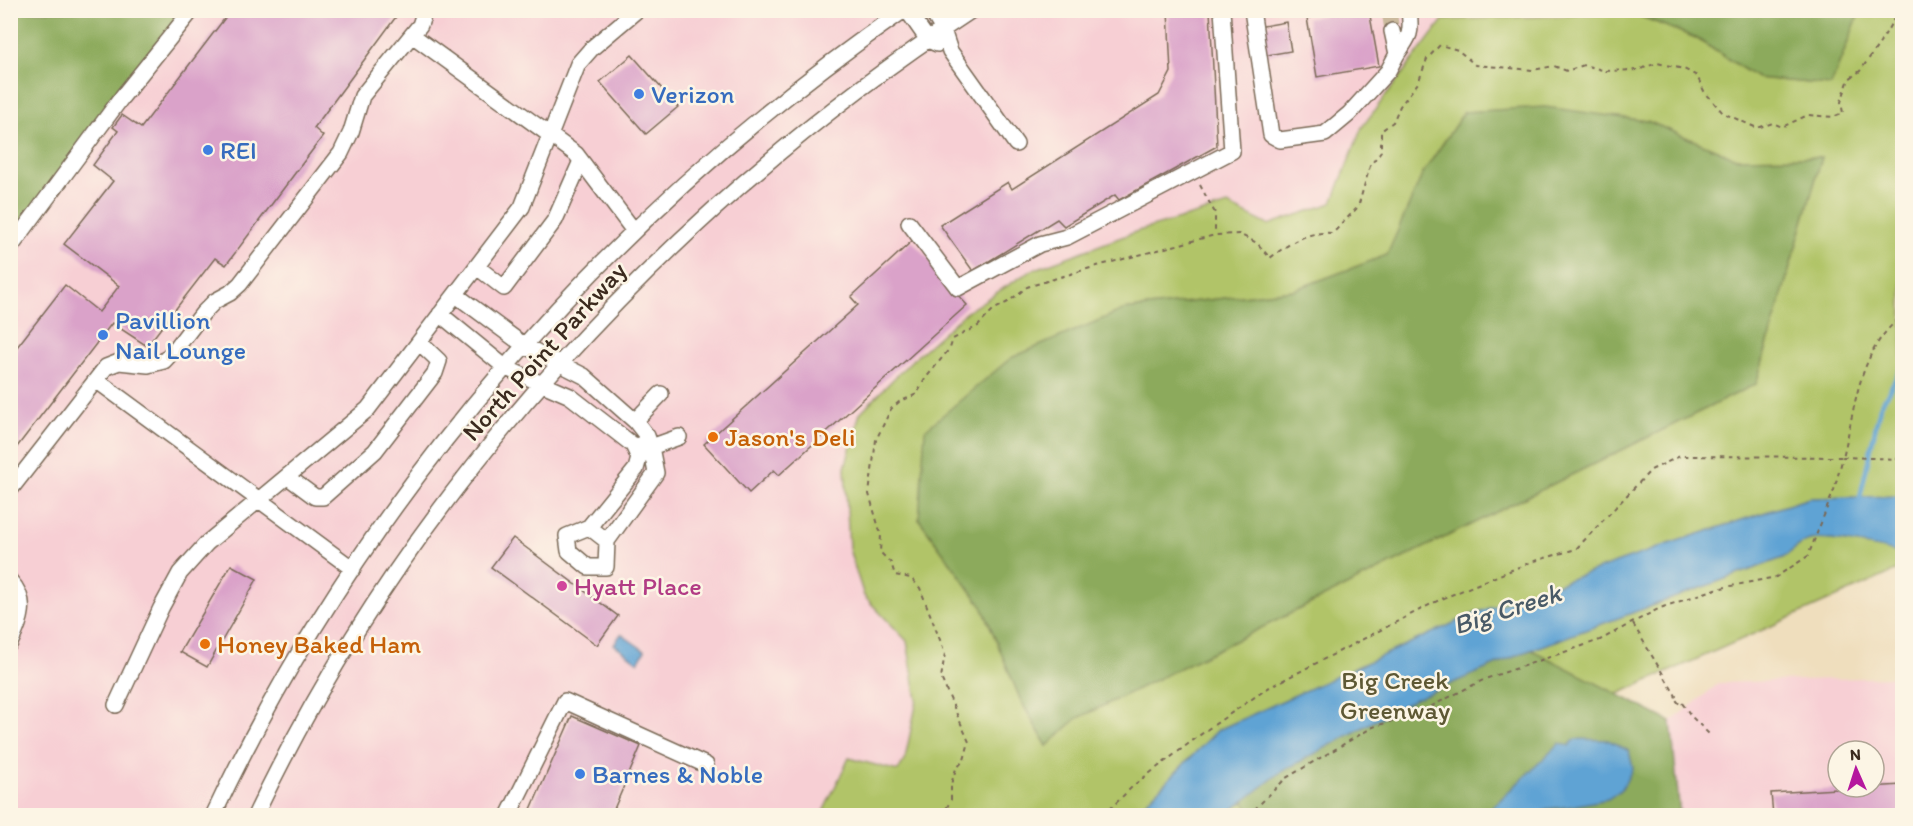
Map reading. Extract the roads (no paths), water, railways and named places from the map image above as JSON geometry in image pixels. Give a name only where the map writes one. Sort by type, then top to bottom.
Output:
[{"type":"street","points":[[10,248],[122,97],[192,10]]},
{"type":"street","points":[[10,490],[106,367],[119,362],[148,365],[164,361],[203,313],[215,301],[230,293],[240,284],[341,153],[351,132],[362,96],[420,25],[425,10]]},
{"type":"street","points":[[116,705],[161,608],[180,573],[207,543],[368,409],[522,207],[578,64],[592,48],[637,10]]},
{"type":"street","points":[[905,10],[928,40],[950,51]]},
{"type":"street","name":"North Point Parkway","points":[[213,816],[276,695],[353,569],[413,483],[506,368],[634,231],[725,148],[862,40],[905,10]]},
{"type":"street","points":[[932,10],[943,30],[950,51],[1016,144]]},
{"type":"street","name":"North Point Parkway","points":[[255,816],[329,679],[391,581],[444,505],[542,383],[661,258],[750,177],[835,108],[972,10]]},
{"type":"street","points":[[909,223],[958,288],[1040,244],[1067,237],[1232,151],[1221,10]]},
{"type":"street","points":[[1252,10],[1271,135],[1280,141],[1325,134],[1349,114],[1388,71],[1409,36],[1412,28],[1409,10]]},
{"type":"street","points":[[1392,31],[1397,54]]},
{"type":"street","points":[[412,35],[576,154],[634,231]]},
{"type":"street","points":[[477,267],[504,288],[555,220],[581,161]]},
{"type":"street","points":[[440,314],[506,368],[570,396],[633,445],[639,458],[636,469],[589,527],[567,536],[569,551],[588,567],[606,567],[607,541],[656,473],[647,436],[635,421],[584,376],[525,346],[456,295]]},
{"type":"street","points":[[288,477],[315,497],[323,497],[375,451],[435,373],[439,362],[419,342]]},
{"type":"street","points":[[96,380],[353,569]]},
{"type":"street","points":[[635,421],[661,394]]},
{"type":"street","points":[[633,445],[651,447],[679,437]]},
{"type":"street","points":[[589,527],[607,541]]},
{"type":"street","points":[[10,581],[16,587],[23,607],[19,627],[10,643]]},
{"type":"street","points":[[508,816],[565,701],[706,765]]},
{"type":"water","name":"Big Creek","points":[[1902,496],[1902,554],[1841,541],[1817,539],[1807,541],[1783,558],[1528,651],[1413,700],[1281,772],[1226,815],[1133,815],[1218,730],[1476,613],[1677,541],[1809,498]]},
{"type":"water","points":[[621,634],[645,651],[638,662],[614,644]]},
{"type":"water","points":[[1575,739],[1608,740],[1629,751],[1633,768],[1622,789],[1608,799],[1546,809],[1539,815],[1484,815],[1560,743],[1569,746]]},
{"type":"waterway","points":[[1859,502],[1880,407],[1902,367]]},
{"type":"tunnel","points":[[1389,10],[1392,31]]},
{"type":"place","name":"Verizon","points":[[639,94]]},
{"type":"place","name":"REI","points":[[208,150]]},
{"type":"place","name":"Pavillion Nail Lounge","points":[[103,335]]},
{"type":"place","name":"Jason's Deli","points":[[713,437]]},
{"type":"place","name":"Hyatt Place","points":[[562,586]]},
{"type":"place","name":"Honey Baked Ham","points":[[205,644]]},
{"type":"place","name":"Barnes & Noble","points":[[580,774]]},
{"type":"park label","name":"Big Creek Greenway","points":[[1395,695]]}]
